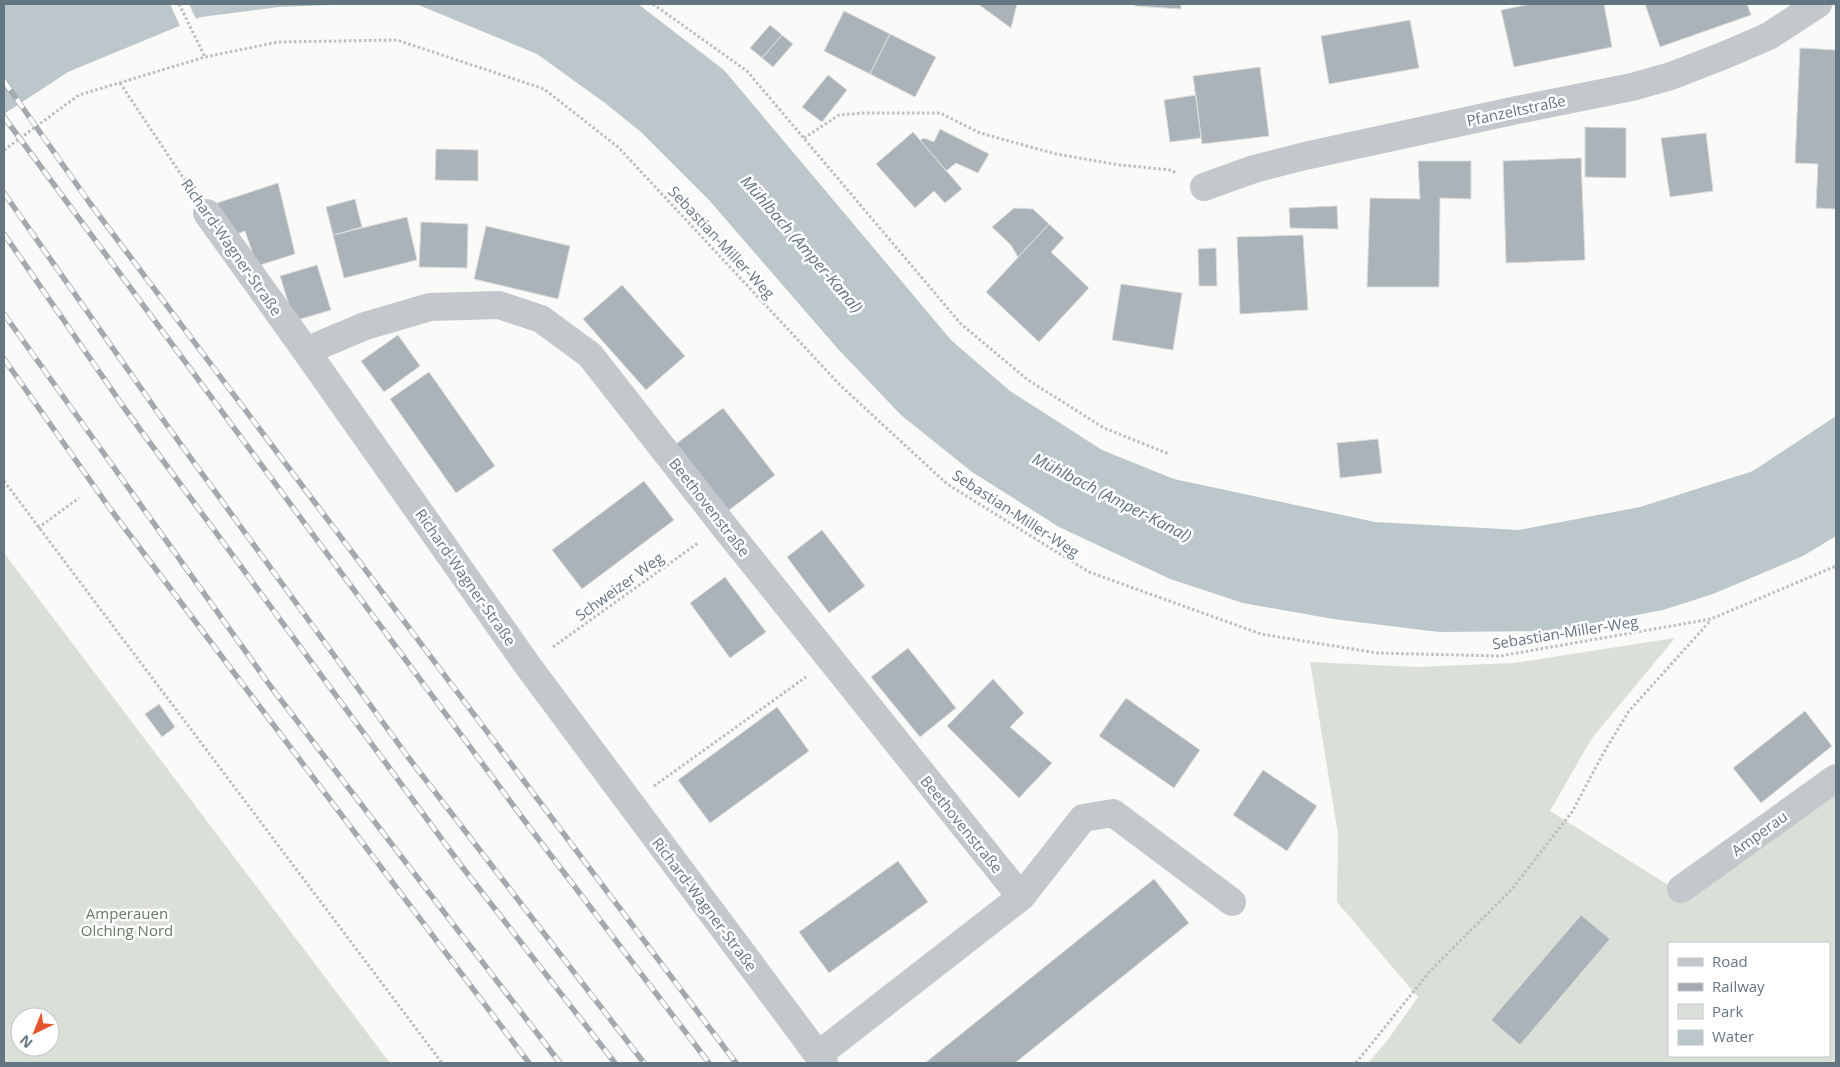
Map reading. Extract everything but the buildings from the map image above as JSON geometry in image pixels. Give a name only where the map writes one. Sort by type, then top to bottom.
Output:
[{"type":"street","name":"Pfanzeltstraße","points":[[1204,187],[1254,169],[1305,156],[1632,87],[1664,78],[1725,56],[1769,36],[1818,4]]},
{"type":"street","name":"Richard-Wagner-Straße","points":[[207,213],[528,666],[821,1059]]},
{"type":"street","name":"Beethovenstraße","points":[[306,351],[365,326],[430,307],[499,304],[541,319],[590,355],[723,525],[1021,897]]},
{"type":"street","name":"Amperau","points":[[1681,889],[1836,778]]},
{"type":"street","points":[[821,1059],[1021,897],[1084,818],[1113,813],[1232,902]]},
{"type":"path","points":[[179,4],[205,56]]},
{"type":"path","points":[[654,4],[747,71],[961,324],[1028,380],[1104,428],[1170,454]]},
{"type":"path","name":"Sebastian-Miller-Weg","points":[[4,150],[79,95],[205,56],[278,42],[397,40],[544,89],[618,147],[840,385],[947,484],[1089,572],[1261,634],[1376,654],[1500,656],[1711,620],[1836,566]]},
{"type":"path","name":"Richard-Wagner-Straße","points":[[120,83],[207,213]]},
{"type":"path","points":[[804,138],[839,115],[863,113],[940,113],[980,133],[1056,154],[1120,165],[1170,170],[1204,187]]},
{"type":"path","points":[[4,481],[442,1063]]},
{"type":"path","points":[[38,528],[79,498]]},
{"type":"path","name":"Schweizer Weg","points":[[528,666],[723,525]]},
{"type":"path","points":[[1356,1063],[1430,971],[1512,889],[1572,812],[1629,710],[1711,620]]},
{"type":"path","points":[[630,804],[830,659]]},
{"type":"green space","name":"Amperauen Olching Nord","points":[[4,553],[390,1063],[4,1063]]},
{"type":"green space","points":[[1675,638],[1592,738],[1550,811],[1681,893],[1836,788],[1836,1063],[1368,1063],[1387,1041],[1418,997],[1337,902],[1338,834],[1310,662],[1417,667],[1514,663]]},
{"type":"water","points":[[5,4],[357,4],[279,7],[201,17],[68,72],[4,114]]},
{"type":"water","name":"Mühlbach (Amper-Kanal)","points":[[416,4],[638,4],[724,70],[951,340],[1010,391],[1102,450],[1174,479],[1375,522],[1519,530],[1640,507],[1753,471],[1836,416],[1836,536],[1803,556],[1713,594],[1663,610],[1552,631],[1439,632],[1333,619],[1243,603],[1170,579],[1059,527],[972,472],[901,415],[838,349],[709,200],[641,132],[605,103],[537,54]]},
{"type":"pier","points":[[170,4],[189,4],[197,21],[181,28]]},
{"type":"railway","points":[[4,81],[89,202],[736,1063]]},
{"type":"railway","points":[[4,117],[530,828],[709,1063]]},
{"type":"railway","points":[[4,193],[166,424],[408,757],[644,1063]]},
{"type":"railway","points":[[4,234],[125,409],[463,868],[615,1063]]},
{"type":"railway","points":[[4,314],[271,687],[560,1063]]},
{"type":"railway","points":[[4,359],[111,510],[529,1063]]}]
